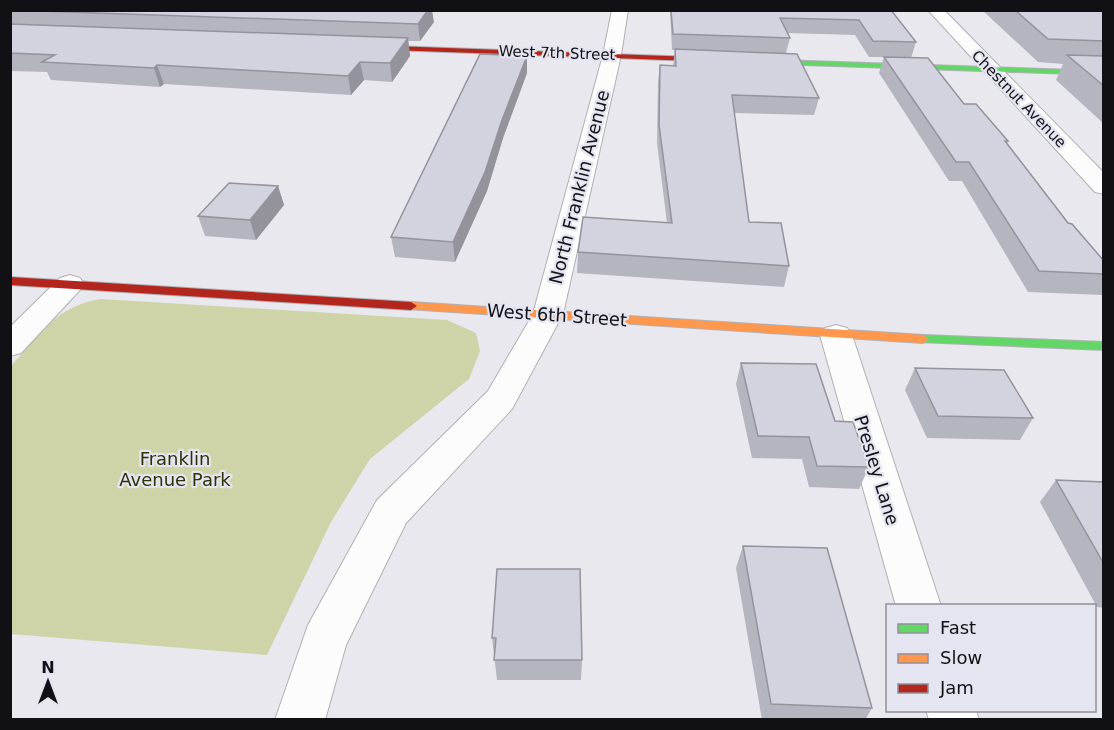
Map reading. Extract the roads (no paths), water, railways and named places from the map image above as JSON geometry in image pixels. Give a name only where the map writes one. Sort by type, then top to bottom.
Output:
[{"type":"street","name":"North Franklin Avenue","points":[[300,720],[324,641],[391,512],[500,400],[548,314],[612,55],[620,10]]},
{"type":"street","name":"Chestnut Avenue","points":[[935,10],[1104,187]]},
{"type":"street","name":"West 7th Street","points":[[353,46],[1104,73]]},
{"type":"street","name":"West 6th Street","points":[[10,281],[548,314],[836,335],[1104,346]]},
{"type":"street","points":[[10,346],[70,284]]},
{"type":"street","name":"Presley Lane","points":[[836,335],[918,604]]},
{"type":"park label","name":"Franklin Avenue Park","points":[[175,468]]}]
